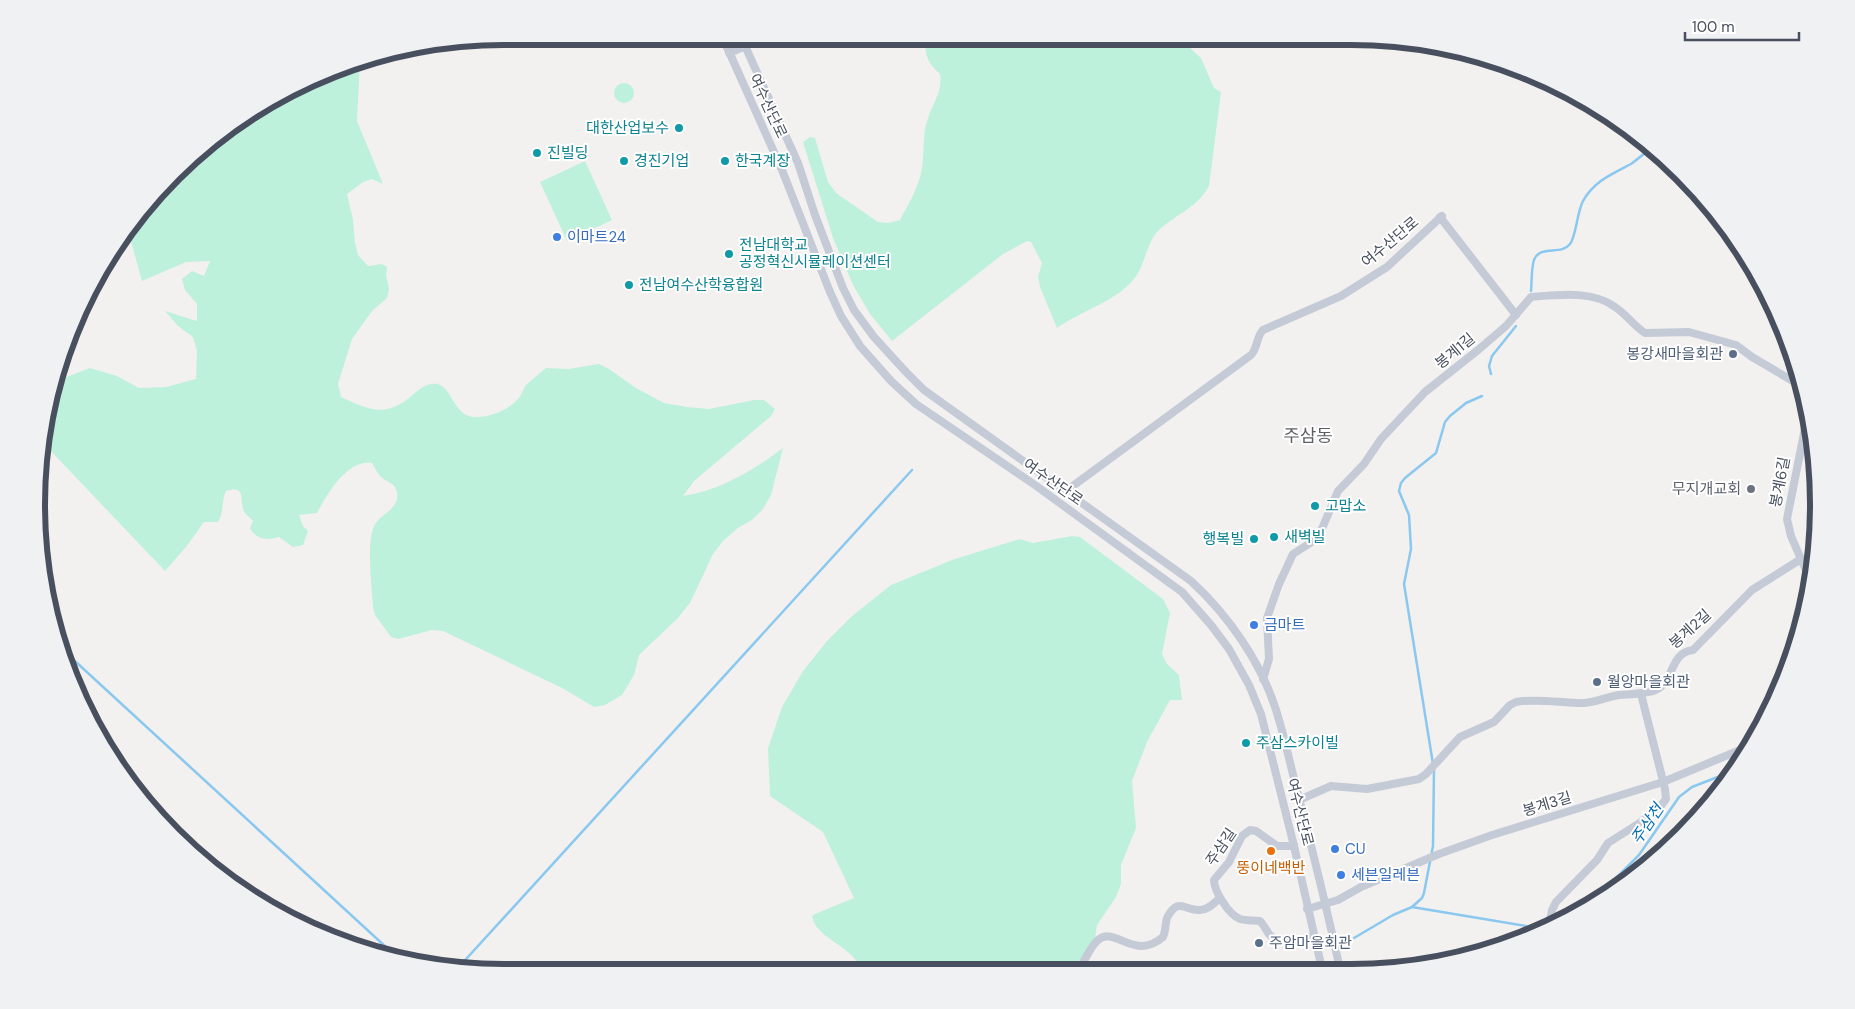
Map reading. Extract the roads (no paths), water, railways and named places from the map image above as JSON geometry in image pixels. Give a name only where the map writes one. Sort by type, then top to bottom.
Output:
[{"type":"street","name":"여수산단로","points":[[725,45],[782,170],[830,292],[841,316],[860,346],[891,381],[924,410],[1035,485],[1182,592],[1222,639],[1236,660],[1261,714],[1321,964]]},
{"type":"street","points":[[727,50],[735,45]]},
{"type":"street","name":"여수산단로","points":[[747,45],[798,163],[814,215],[843,288],[854,310],[874,337],[924,390],[1198,588],[1232,627],[1263,679],[1276,709],[1326,904],[1339,964]]},
{"type":"street","name":"여수산단로","points":[[1066,491],[1251,355],[1263,330],[1341,296],[1372,277],[1387,267],[1441,217],[1516,315]]},
{"type":"street","name":"봉계1길","points":[[1263,679],[1269,659],[1267,618],[1277,588],[1293,554],[1318,538],[1338,491],[1364,464],[1381,439],[1425,392],[1478,350],[1516,315],[1531,297],[1580,294],[1594,297],[1614,305],[1645,333],[1689,332],[1736,345],[1752,357],[1793,381]]},
{"type":"street","name":"봉계6길","points":[[1804,433],[1787,519],[1788,530],[1805,568]]},
{"type":"street","name":"봉계2길","points":[[1299,800],[1331,786],[1348,789],[1372,789],[1419,779],[1426,774],[1460,737],[1494,722],[1516,702],[1582,703],[1616,696],[1641,694],[1664,685],[1675,662],[1684,652],[1693,650],[1752,590],[1801,558]]},
{"type":"street","points":[[1249,686],[1263,679]]},
{"type":"street","points":[[1551,918],[1558,898],[1597,860],[1608,842],[1641,822],[1665,802],[1666,793],[1641,694]]},
{"type":"street","points":[[1663,782],[1738,751]]},
{"type":"street","name":"봉계3길","points":[[1326,904],[1419,861],[1492,835],[1663,782]]},
{"type":"street","name":"주삼길","points":[[1220,898],[1214,885],[1214,880],[1229,862],[1243,834],[1255,830],[1277,846],[1294,846]]},
{"type":"street","points":[[1082,964],[1094,944],[1102,937],[1109,936],[1139,947],[1149,945],[1163,937],[1168,917],[1177,906],[1181,905],[1195,910],[1204,910],[1220,898],[1240,919],[1262,923],[1269,934],[1279,943],[1314,936]]},
{"type":"street","points":[[1307,909],[1326,904]]},
{"type":"waterway","points":[[1531,291],[1534,260],[1541,252],[1561,249],[1570,244],[1574,236],[1581,206],[1587,194],[1598,183],[1631,164],[1645,153]]},
{"type":"waterway","points":[[1491,374],[1489,366],[1492,356],[1516,326]]},
{"type":"waterway","points":[[1433,764],[1404,584],[1411,549],[1409,515],[1399,491],[1401,483],[1405,478],[1436,453],[1445,422],[1450,416],[1466,403],[1482,396]]},
{"type":"waterway","points":[[463,962],[912,470]]},
{"type":"waterway","points":[[71,658],[387,948]]},
{"type":"waterway","points":[[1412,907],[1422,898],[1424,893],[1433,846],[1434,769]]},
{"type":"waterway","name":"주삼천","points":[[1610,884],[1639,855],[1679,797],[1692,787],[1721,776]]},
{"type":"waterway","name":"주삼천","points":[[1354,938],[1393,915],[1412,907],[1531,927]]},
{"type":"place","name":"대한산업보수","points":[[679,128]]},
{"type":"place","name":"진빌딩","points":[[537,153]]},
{"type":"place","name":"경진기업","points":[[624,161]]},
{"type":"place","name":"한국계장","points":[[725,161]]},
{"type":"place","name":"이마트24","points":[[557,237]]},
{"type":"place","name":"전남대학교 공정혁신시뮬레이션센터","points":[[729,254]]},
{"type":"place","name":"전남여수산학융합원","points":[[629,285]]},
{"type":"place","name":"봉강새마을회관","points":[[1733,354]]},
{"type":"place","name":"무지개교회","points":[[1751,489]]},
{"type":"place","name":"고맙소","points":[[1315,506]]},
{"type":"place","name":"새벽빌","points":[[1274,537]]},
{"type":"place","name":"행복빌","points":[[1254,539]]},
{"type":"place","name":"금마트","points":[[1254,625]]},
{"type":"place","name":"월앙마을회관","points":[[1597,682]]},
{"type":"place","name":"주삼스카이빌","points":[[1246,743]]},
{"type":"place","name":"CU","points":[[1335,849]]},
{"type":"place","name":"뚱이네백반","points":[[1271,851]]},
{"type":"place","name":"세븐일레븐","points":[[1341,875]]},
{"type":"place","name":"주암마을회관","points":[[1259,943]]},
{"type":"district","name":"주삼동","points":[[1308,436]]}]
